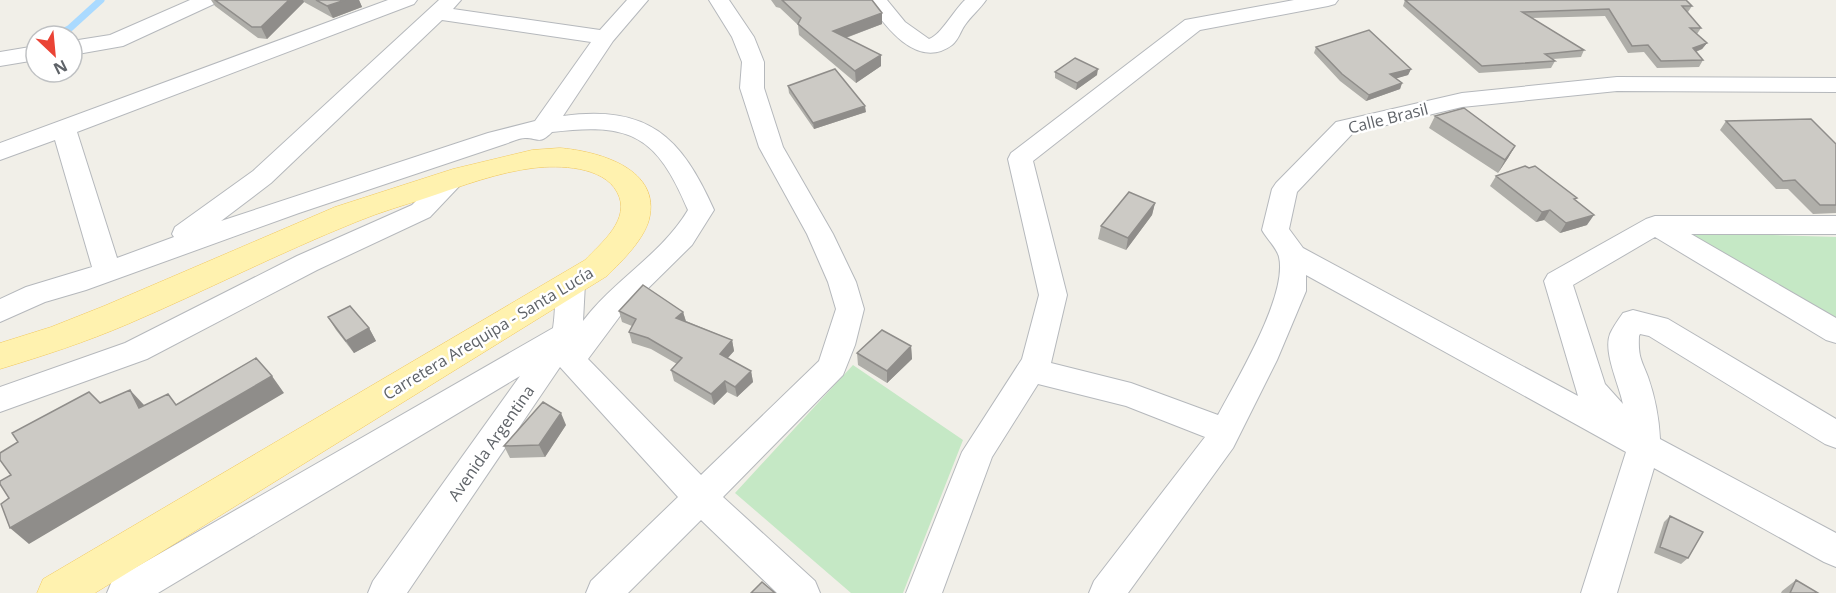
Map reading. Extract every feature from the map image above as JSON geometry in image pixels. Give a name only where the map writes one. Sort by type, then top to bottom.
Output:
[{"type":"main road","name":"Carretera Arequipa - Santa Lucía","points":[[0,356],[63,336],[116,315],[346,213],[502,165],[560,157],[581,159],[617,173],[631,189],[635,202],[635,217],[622,241],[596,268],[58,593]]},
{"type":"street","points":[[84,46],[115,41],[207,0]]},
{"type":"street","points":[[0,152],[407,0]]},
{"type":"street","points":[[502,165],[545,125],[605,37],[638,0]]},
{"type":"street","points":[[604,593],[832,367],[850,309],[842,282],[820,234],[771,147],[752,88],[753,62],[743,37],[719,0]]},
{"type":"street","points":[[877,0],[903,33],[926,44],[938,43],[947,38],[955,24],[976,0]]},
{"type":"street","points":[[924,593],[978,452],[1036,362],[1053,295],[1020,159],[1193,25],[1328,0]]},
{"type":"street","points":[[160,252],[262,177],[396,53],[443,6],[605,37]]},
{"type":"street","points":[[0,59],[24,55]]},
{"type":"street","name":"Calle Brasil","points":[[1293,255],[1275,230],[1285,189],[1345,127],[1462,100],[1617,84],[1836,85]]},
{"type":"street","points":[[0,311],[36,294],[107,271],[312,197],[545,125],[592,119],[633,126],[651,136],[667,150],[690,182],[701,210],[692,228],[662,261],[569,347],[125,593]]},
{"type":"street","points":[[64,128],[107,271]]},
{"type":"street","points":[[0,400],[136,351],[307,263],[421,211],[453,179]]},
{"type":"street","points":[[1644,447],[1591,390],[1558,281],[1655,225],[1836,225]]},
{"type":"street","points":[[1655,225],[1836,332]]},
{"type":"street","points":[[1107,593],[1226,431],[1262,360],[1292,291],[1293,255],[1644,447],[1832,542]]},
{"type":"street","name":"Avenida Argentina","points":[[386,593],[569,347],[571,283]]},
{"type":"street","points":[[1599,593],[1644,447],[1641,409],[1633,378],[1623,355],[1624,336],[1633,321],[1658,327],[1836,435]]},
{"type":"street","points":[[569,347],[701,498],[802,593]]},
{"type":"street","points":[[1031,370],[1131,395],[1226,431]]},
{"type":"green space","points":[[1681,232],[1836,237],[1836,324]]},
{"type":"green space","points":[[853,365],[963,440],[903,593],[851,593],[735,493]]},
{"type":"building","points":[[215,0],[289,0],[261,27],[252,27]]},
{"type":"building","points":[[316,0],[345,0],[327,6]]},
{"type":"building","points":[[782,0],[872,0],[882,13],[833,31],[881,55],[855,71],[798,24],[801,18]]},
{"type":"building","points":[[1405,0],[1686,0],[1692,6],[1682,6],[1701,28],[1690,28],[1707,43],[1693,48],[1703,60],[1661,61],[1648,45],[1632,46],[1609,9],[1522,12],[1584,50],[1545,54],[1555,61],[1482,66]]},
{"type":"building","points":[[1369,30],[1411,69],[1390,74],[1402,83],[1369,95],[1342,74],[1316,47]]},
{"type":"building","points":[[1075,58],[1098,69],[1077,83],[1055,72]]},
{"type":"building","points":[[835,69],[865,106],[813,123],[788,86]]},
{"type":"building","points":[[1464,108],[1515,146],[1505,160],[1435,116]]},
{"type":"building","points":[[1811,119],[1836,144],[1836,205],[1820,205],[1795,180],[1783,181],[1726,121]]},
{"type":"building","points":[[1525,166],[1529,168],[1535,166],[1577,198],[1574,199],[1594,215],[1566,223],[1550,210],[1542,212],[1496,176]]},
{"type":"building","points":[[1129,192],[1155,203],[1128,238],[1101,226]]},
{"type":"building","points":[[643,285],[683,312],[676,318],[732,340],[720,354],[751,371],[735,387],[725,381],[711,394],[671,370],[682,358],[648,338],[629,332],[636,319],[619,311]]},
{"type":"building","points":[[350,306],[369,328],[346,341],[328,317]]},
{"type":"building","points":[[882,330],[911,346],[887,371],[857,353]]},
{"type":"building","points":[[256,358],[272,376],[10,528],[1,504],[9,498],[0,481],[11,475],[0,460],[0,453],[18,442],[12,433],[89,392],[100,403],[130,390],[139,408],[168,394],[176,405]]},
{"type":"building","points":[[543,402],[561,413],[539,445],[504,446]]},
{"type":"building","points":[[1670,516],[1703,532],[1688,558],[1660,547]]},
{"type":"building","points":[[1796,580],[1818,593],[1790,593]]},
{"type":"building","points":[[762,582],[775,593],[751,593]]},
{"type":"waterway","points":[[75,24],[101,0]]}]
